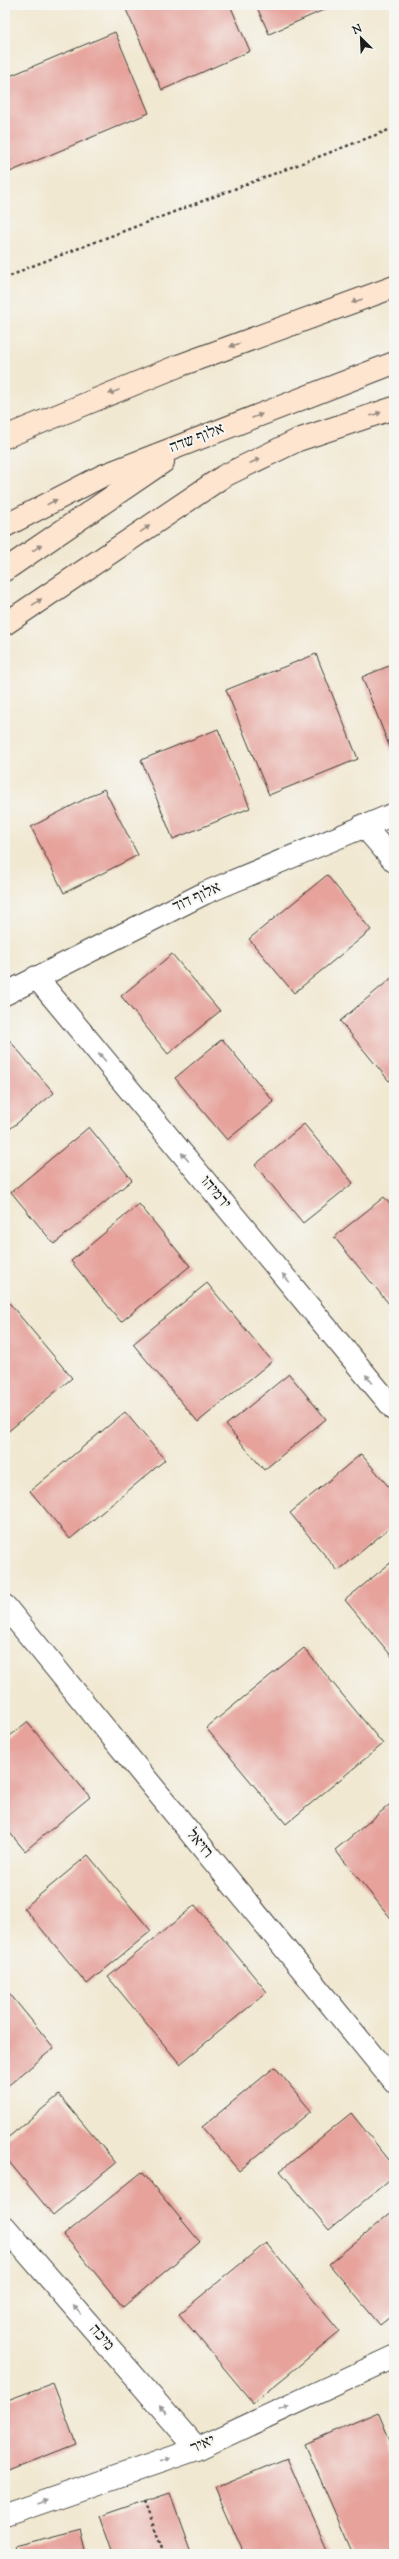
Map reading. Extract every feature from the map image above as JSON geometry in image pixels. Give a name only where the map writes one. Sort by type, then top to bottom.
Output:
[{"type":"main road","points":[[5,436],[178,366],[394,288]]},
{"type":"main road","name":"אלוף שדה","points":[[5,526],[102,476],[394,363]]},
{"type":"main road","points":[[5,624],[224,476],[298,440],[394,408]]},
{"type":"main road","points":[[5,570],[195,440]]},
{"type":"street","name":"אלוף דוד","points":[[5,994],[36,977],[205,893],[363,825],[394,814]]},
{"type":"street","points":[[363,825],[394,861]]},
{"type":"street","name":"ירמיהו","points":[[36,977],[394,1408]]},
{"type":"street","name":"רזיאל","points":[[5,1606],[394,2082]]},
{"type":"street","name":"מיכה","points":[[5,2227],[197,2448]]},
{"type":"street","name":"יאיר","points":[[5,2515],[197,2448],[394,2357]]},
{"type":"path","points":[[5,279],[27,268],[394,128]]},
{"type":"path","points":[[133,2471],[165,2554]]},
{"type":"building","points":[[124,5],[230,5],[250,51],[162,90]]},
{"type":"building","points":[[256,5],[335,5],[269,34]]},
{"type":"building","points":[[115,32],[149,113],[5,174],[5,78]]},
{"type":"building","points":[[316,654],[358,759],[269,795],[226,690]]},
{"type":"building","points":[[394,664],[394,758],[362,677]]},
{"type":"building","points":[[218,729],[250,808],[173,839],[141,760]]},
{"type":"building","points":[[104,789],[138,855],[64,893],[31,827]]},
{"type":"building","points":[[327,875],[371,930],[294,993],[249,939]]},
{"type":"building","points":[[172,954],[220,1011],[168,1054],[121,996]]},
{"type":"building","points":[[394,976],[394,1078],[389,1081],[340,1021]]},
{"type":"building","points":[[5,1035],[54,1093],[5,1133]]},
{"type":"building","points":[[222,1039],[274,1102],[227,1140],[175,1078]]},
{"type":"building","points":[[304,1124],[353,1183],[303,1223],[255,1165]]},
{"type":"building","points":[[89,1127],[132,1180],[54,1244],[11,1192]]},
{"type":"building","points":[[384,1197],[394,1209],[394,1310],[334,1237]]},
{"type":"building","points":[[139,1204],[190,1266],[121,1322],[71,1261]]},
{"type":"building","points":[[207,1283],[272,1361],[198,1422],[133,1344]]},
{"type":"building","points":[[5,1298],[72,1378],[5,1434]]},
{"type":"building","points":[[289,1374],[326,1419],[264,1470],[226,1425]]},
{"type":"building","points":[[125,1412],[165,1460],[70,1539],[30,1491]]},
{"type":"building","points":[[361,1454],[394,1493],[394,1524],[338,1571],[290,1513]]},
{"type":"building","points":[[394,1560],[394,1659],[345,1600]]},
{"type":"building","points":[[304,1648],[383,1744],[286,1824],[206,1728]]},
{"type":"building","points":[[27,1722],[90,1797],[25,1851],[5,1827],[5,1740]]},
{"type":"building","points":[[394,1801],[394,1922],[335,1850]]},
{"type":"building","points":[[88,1855],[151,1931],[87,1984],[24,1908]]},
{"type":"building","points":[[195,1905],[267,1992],[180,2064],[108,1977]]},
{"type":"building","points":[[5,1988],[54,2048],[5,2088]]},
{"type":"building","points":[[275,2067],[311,2111],[239,2171],[202,2127]]},
{"type":"building","points":[[59,2095],[116,2163],[53,2215],[5,2157],[5,2140]]},
{"type":"building","points":[[351,2113],[394,2166],[394,2176],[329,2230],[280,2171]]},
{"type":"building","points":[[142,2172],[200,2242],[123,2307],[64,2235]]},
{"type":"building","points":[[394,2210],[394,2314],[380,2325],[329,2264]]},
{"type":"building","points":[[266,2243],[340,2332],[253,2403],[179,2314]]},
{"type":"building","points":[[53,2383],[76,2444],[5,2472],[5,2401]]},
{"type":"building","points":[[378,2412],[394,2450],[394,2549],[383,2554],[353,2554],[305,2444]]},
{"type":"building","points":[[287,2458],[329,2554],[244,2554],[215,2488]]},
{"type":"building","points":[[170,2493],[192,2554],[113,2554],[100,2517]]},
{"type":"building","points":[[81,2529],[87,2554],[17,2554],[15,2546]]}]
